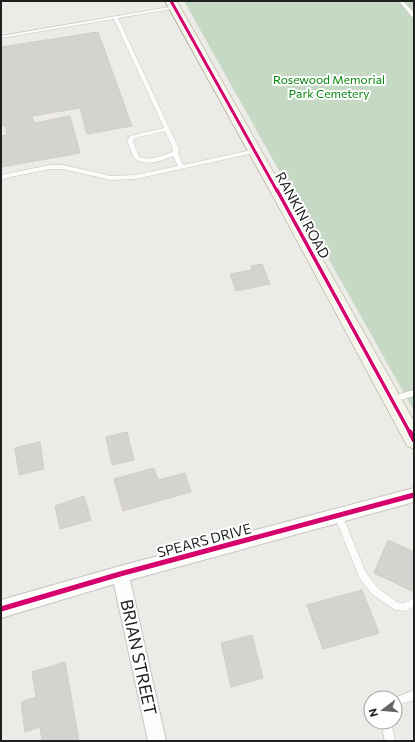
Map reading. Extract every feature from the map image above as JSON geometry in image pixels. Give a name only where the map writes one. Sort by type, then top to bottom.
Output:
[{"type":"street","name":"RANKIN ROAD","points":[[173,4],[256,151],[414,440]]},
{"type":"street","name":"SPEARS DRIVE","points":[[1,609],[120,574],[414,495]]},
{"type":"street","name":"BRIAN STREET","points":[[120,574],[157,741]]},
{"type":"lane","points":[[401,1],[414,16]]},
{"type":"lane","points":[[1,37],[114,17],[173,4]]},
{"type":"lane","points":[[114,17],[176,148],[175,153],[181,167]]},
{"type":"lane","points":[[167,128],[132,137],[130,141],[137,158],[141,160],[146,161],[175,153]]},
{"type":"lane","points":[[1,178],[50,167],[63,167],[111,178],[135,177],[256,151]]},
{"type":"lane","points":[[392,399],[414,393]]},
{"type":"lane","points":[[338,515],[363,576],[376,592],[395,606],[405,606],[414,602]]},
{"type":"lane","points":[[403,699],[414,695]]},
{"type":"lane","points":[[388,730],[390,741]]},
{"type":"green space","name":"Rosewood Memorial Park Cemetery","points":[[184,1],[414,1],[414,411]]},
{"type":"building","points":[[98,32],[132,126],[87,134],[80,108],[32,116],[34,123],[70,116],[80,153],[1,167],[1,136],[7,135],[5,125],[1,126],[1,47]]},
{"type":"building","points":[[262,264],[270,284],[236,291],[230,274],[252,270],[251,266]]},
{"type":"building","points":[[127,432],[134,460],[112,465],[106,437]]},
{"type":"building","points":[[40,442],[44,469],[19,475],[15,448]]},
{"type":"building","points":[[154,468],[158,480],[185,473],[191,492],[123,511],[114,479]]},
{"type":"building","points":[[84,496],[91,520],[60,529],[55,506]]},
{"type":"building","points":[[388,540],[414,552],[414,592],[374,573]]},
{"type":"building","points":[[362,590],[379,633],[323,649],[307,605]]},
{"type":"building","points":[[252,635],[263,678],[231,687],[221,643]]},
{"type":"building","points":[[65,662],[79,741],[42,741],[40,727],[25,732],[21,702],[36,697],[32,672]]},
{"type":"cycle path","points":[[171,1],[296,224],[414,440]]},
{"type":"cycle path","points":[[1,609],[120,574],[414,495]]}]
